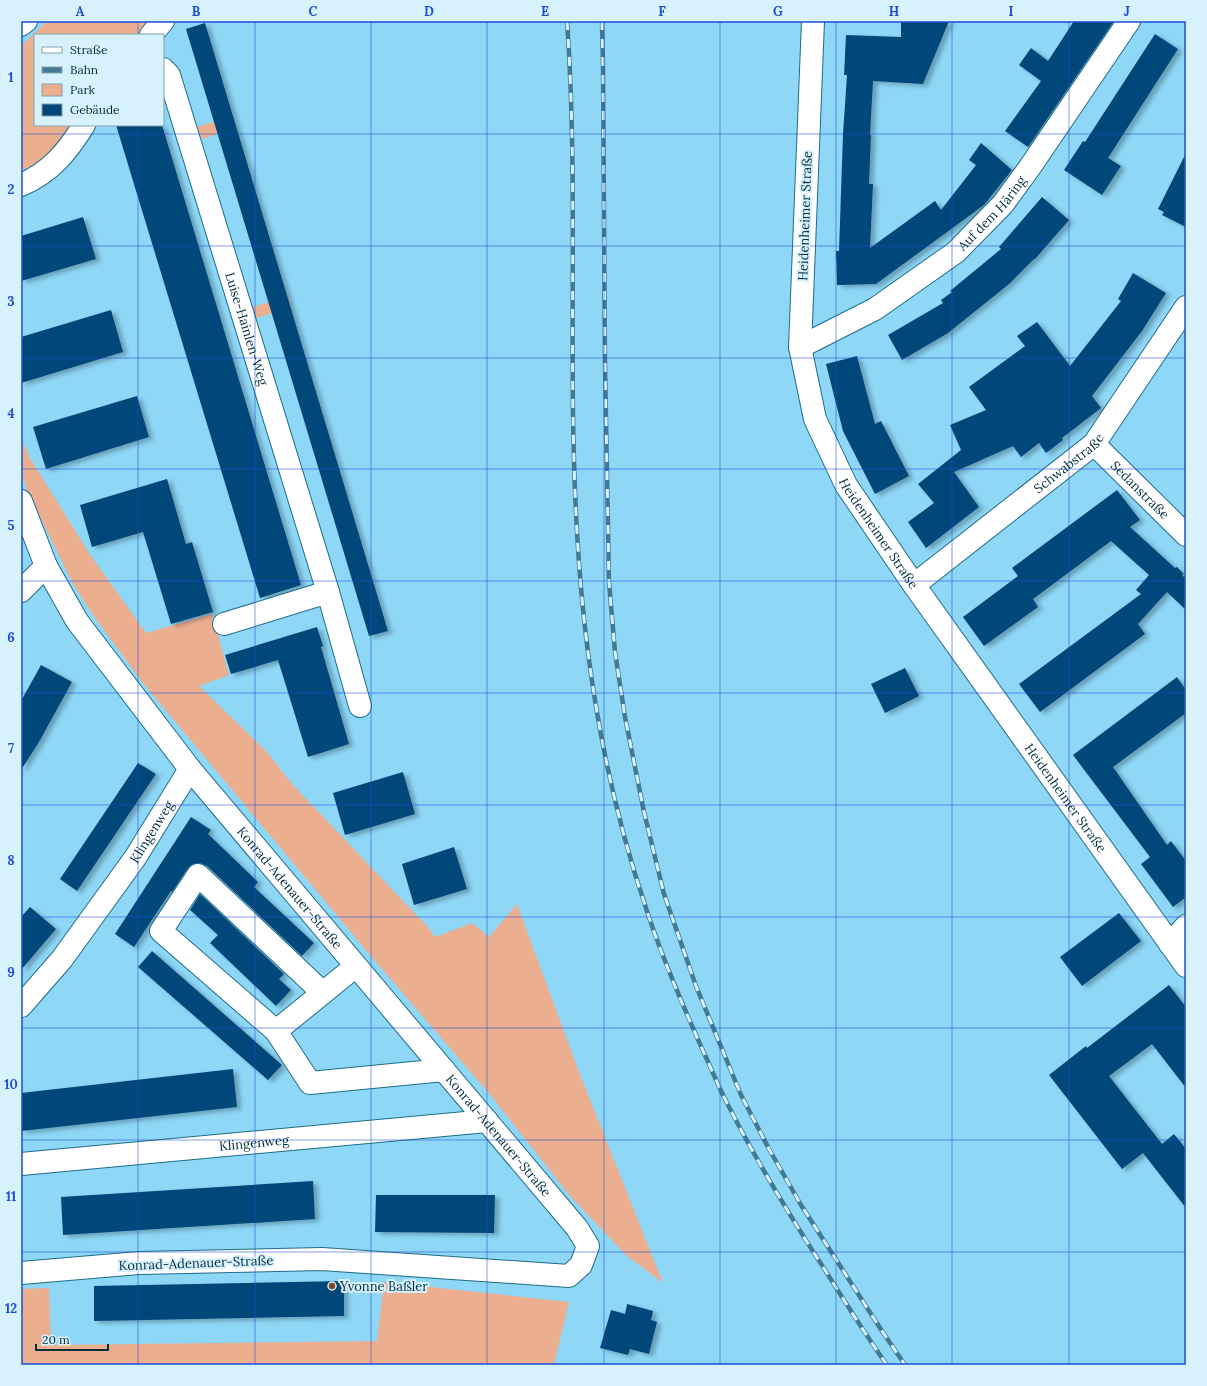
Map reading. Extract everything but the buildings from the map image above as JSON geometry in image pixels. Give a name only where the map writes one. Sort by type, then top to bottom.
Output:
[{"type":"street","points":[[21,25],[26,21]]},
{"type":"street","points":[[152,34],[163,21]]},
{"type":"street","name":"Heidenheimer Straße","points":[[813,21],[800,347],[815,419],[846,485],[914,585],[1186,966]]},
{"type":"street","name":"Auf dem Häring","points":[[800,347],[875,309],[956,252],[1003,204],[1030,167],[1129,21]]},
{"type":"street","name":"Luise-Hainlen-Weg","points":[[164,69],[169,75],[328,592],[360,706]]},
{"type":"street","points":[[21,184],[33,179],[50,168],[71,146],[83,126]]},
{"type":"street","name":"Schwabstraße","points":[[914,585],[1094,444],[1186,307]]},
{"type":"street","name":"Sedanstraße","points":[[1094,444],[1186,535]]},
{"type":"street","name":"Konrad-Adenauer-Straße","points":[[21,502],[46,566],[77,621],[190,769],[577,1228],[588,1246],[581,1265],[569,1276],[322,1260],[139,1263],[21,1273]]},
{"type":"street","points":[[21,591],[46,566]]},
{"type":"street","points":[[224,624],[328,592]]},
{"type":"street","name":"Klingenweg","points":[[21,1006],[62,960],[131,864],[190,769]]},
{"type":"street","points":[[323,993],[198,875],[161,931],[276,1031],[310,1083],[444,1070]]},
{"type":"street","points":[[1170,944],[1186,926]]},
{"type":"street","points":[[276,1031],[356,966]]},
{"type":"street","name":"Klingenweg","points":[[21,1164],[487,1121]]},
{"type":"green space","points":[[47,21],[150,21],[138,34],[34,34],[34,126],[71,126],[50,152],[28,168],[21,170],[21,46]]},
{"type":"green space","points":[[233,116],[236,128],[202,139],[197,127]]},
{"type":"green space","points":[[288,296],[291,307],[257,318],[253,307]]},
{"type":"green space","points":[[21,438],[30,458],[89,553],[146,633],[212,614],[229,675],[199,686],[266,751],[293,785],[427,926],[435,937],[472,923],[489,937],[517,904],[579,1072],[663,1283],[626,1255],[570,1196],[492,1097],[370,955],[143,683],[95,618],[73,584],[27,490],[21,471]]},
{"type":"green space","points":[[384,1282],[569,1302],[554,1365],[21,1365],[21,1289],[49,1288],[51,1345],[377,1341]]},
{"type":"railway","points":[[567,21],[572,149],[574,468],[580,580],[591,675],[608,769],[619,816],[646,908],[659,945],[681,1000],[725,1099],[762,1168],[855,1318],[887,1365]]},
{"type":"railway","points":[[602,21],[605,365],[609,582],[615,652],[625,717],[644,812],[664,894],[696,986],[741,1095],[769,1149],[801,1205],[905,1365]]},
{"type":"place","name":"Yvonne Baßler","points":[[332,1286]]}]
